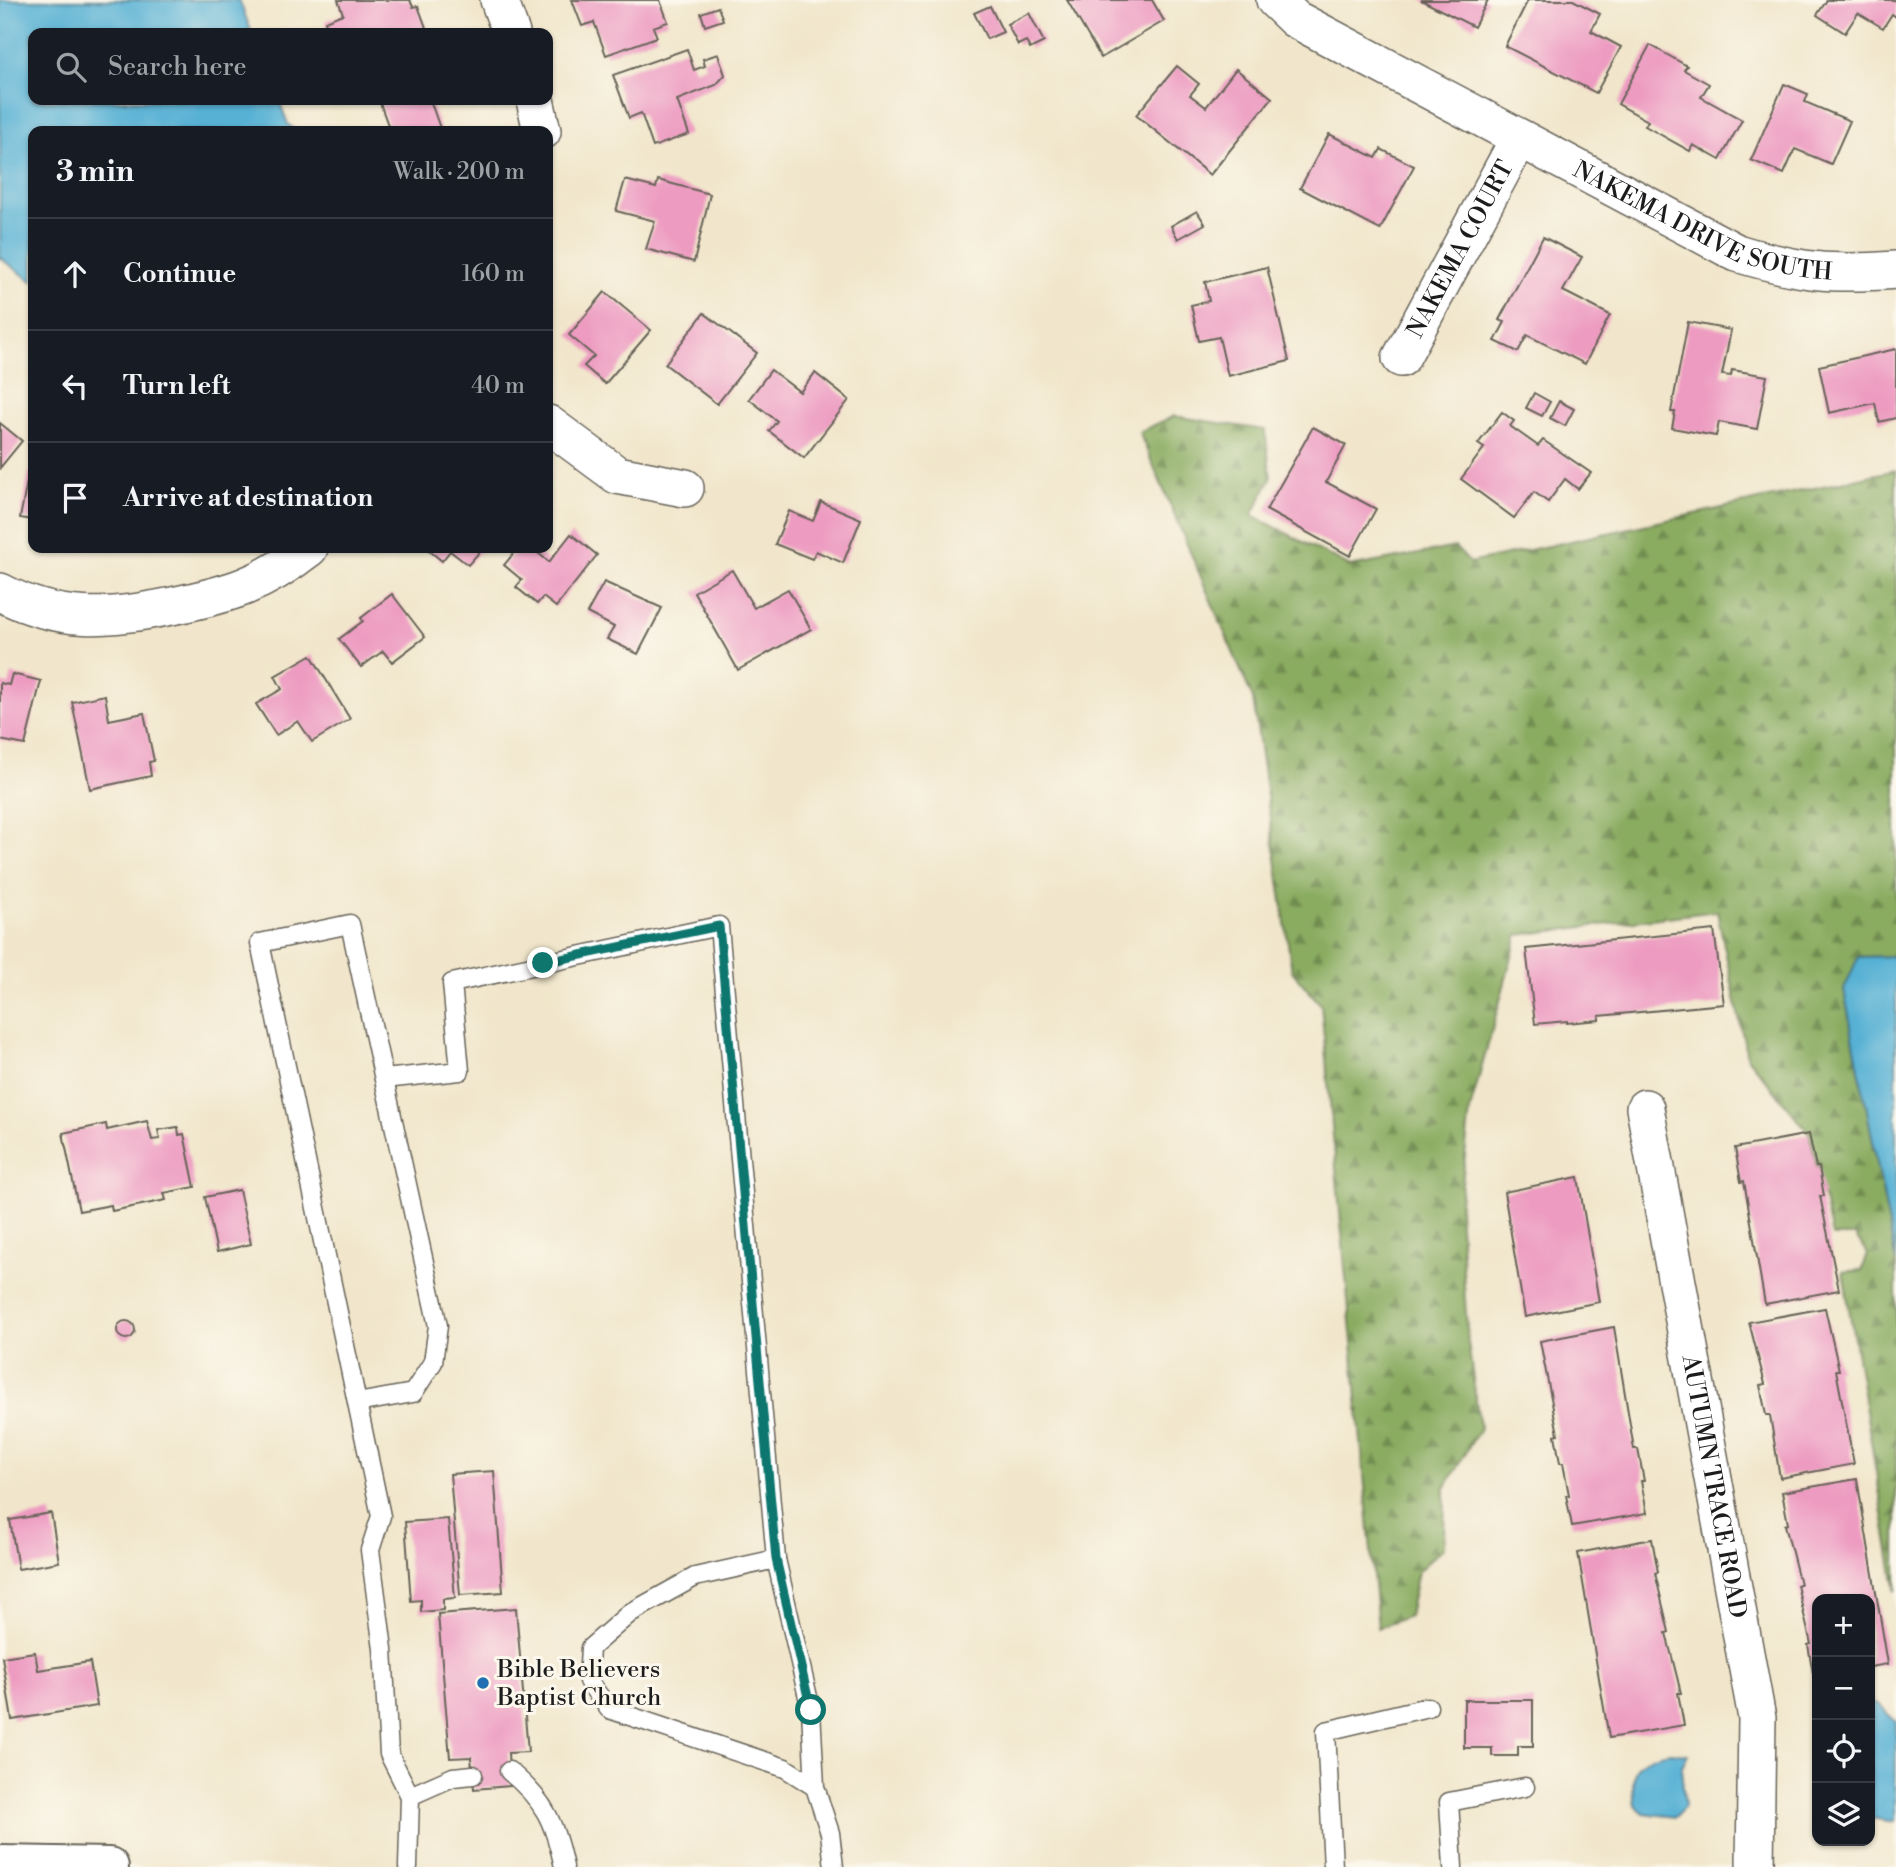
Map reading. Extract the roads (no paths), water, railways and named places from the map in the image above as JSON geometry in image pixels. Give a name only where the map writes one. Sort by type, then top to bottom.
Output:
[{"type":"street","points":[[499,0],[509,28]]},
{"type":"street","name":"NAKEMA DRIVE SOUTH","points":[[1275,0],[1295,19],[1737,253],[1789,269],[1842,274],[1896,270]]},
{"type":"street","points":[[536,105],[541,126]]},
{"type":"street","name":"NAKEMA COURT","points":[[1401,358],[1519,139]]},
{"type":"street","points":[[553,428],[617,475],[685,488]]},
{"type":"street","points":[[0,592],[23,604],[69,616],[121,617],[234,593],[281,570],[303,553]]},
{"type":"street","name":"AUTUMN TRACE ROAD","points":[[1645,1108],[1757,1718],[1755,1867]]},
{"type":"street","points":[[0,1865],[109,1867]]},
{"type":"lane","points":[[357,1404],[414,1392],[433,1362],[438,1326],[350,924],[260,943],[357,1404],[381,1516],[370,1550],[383,1649],[389,1754],[410,1796],[408,1867]]},
{"type":"lane","points":[[384,1079],[460,1071],[452,983],[719,926],[776,1559],[811,1710],[815,1787],[830,1833],[834,1867]]},
{"type":"lane","points":[[776,1559],[695,1577],[630,1613],[590,1648],[588,1681],[609,1709],[785,1768],[815,1787]]},
{"type":"lane","points":[[1334,1867],[1326,1731],[1428,1707]]},
{"type":"lane","points":[[509,1771],[537,1794],[558,1837],[564,1867]]},
{"type":"lane","points":[[410,1796],[453,1777],[473,1775]]},
{"type":"lane","points":[[1453,1867],[1449,1802],[1525,1787]]},
{"type":"water","points":[[0,0],[239,0],[250,28],[28,28],[28,105],[281,105],[290,126],[28,126],[28,278],[0,258]]},
{"type":"water","points":[[1896,956],[1896,1262],[1844,990],[1858,957]]},
{"type":"water","points":[[1875,1704],[1896,1722],[1895,1822],[1875,1819]]},
{"type":"water","points":[[1670,1752],[1688,1754],[1681,1768],[1685,1807],[1675,1817],[1644,1813],[1635,1805],[1634,1774],[1642,1762]]},
{"type":"place","name":"Bible Believers Baptist Church","points":[[483,1683]]}]
